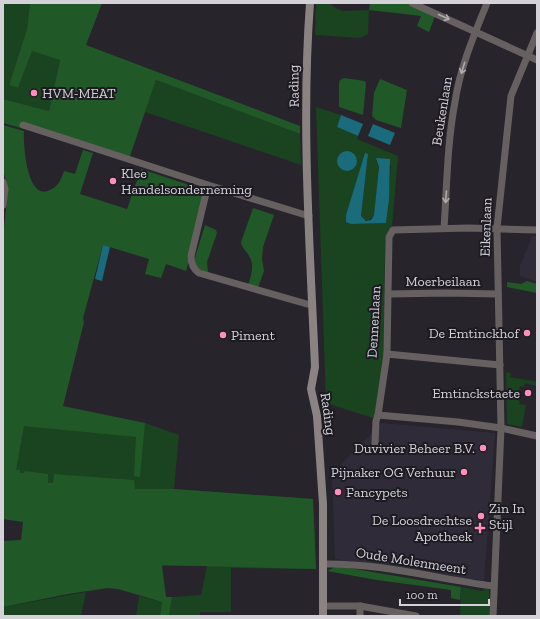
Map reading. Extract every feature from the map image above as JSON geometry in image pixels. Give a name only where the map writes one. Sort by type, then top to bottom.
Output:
[{"type":"main road","name":"Rading","points":[[310,3],[306,49],[308,216],[315,367],[311,389],[317,416],[323,504],[323,616]]},
{"type":"street","points":[[412,3],[537,60]]},
{"type":"street","name":"Beukenlaan","points":[[444,228],[449,143],[455,102],[462,72],[475,31],[487,3]]},
{"type":"street","name":"Eikenlaan","points":[[493,616],[493,586],[501,428],[497,228],[511,96],[537,33]]},
{"type":"street","points":[[23,125],[308,216]]},
{"type":"street","points":[[3,182],[5,189],[3,205]]},
{"type":"street","points":[[208,185],[191,256],[192,264],[195,270],[199,273],[306,304]]},
{"type":"street","points":[[444,228],[537,230]]},
{"type":"street","name":"Dennenlaan","points":[[375,443],[376,421],[386,354],[389,294],[389,236],[393,230],[444,228]]},
{"type":"street","name":"Moerbeilaan","points":[[389,294],[498,294]]},
{"type":"street","points":[[386,354],[500,365]]},
{"type":"street","points":[[378,415],[458,422],[501,428],[537,436]]},
{"type":"street","name":"Oude Molenmeent","points":[[324,564],[353,564],[493,586]]},
{"type":"street","points":[[328,606],[360,606],[416,616]]},
{"type":"street","points":[[360,606],[360,616]]},
{"type":"shaded area","points":[[532,236],[537,236],[537,282],[520,276],[520,266]]},
{"type":"shaded area","points":[[382,423],[495,433],[484,580],[459,578],[335,559],[332,474]]},
{"type":"green space","points":[[3,3],[30,3],[27,29],[9,85],[18,88],[32,50],[60,60],[49,111],[3,99]]},
{"type":"green space","points":[[30,3],[102,3],[86,45],[300,126],[300,134],[156,80],[129,159],[3,123],[3,99],[49,111],[60,60],[32,51],[18,88],[9,85],[27,29]]},
{"type":"green space","points":[[316,3],[329,3],[337,9],[343,11],[369,10],[368,34],[360,38],[315,35]]},
{"type":"green space","points":[[370,3],[407,3],[435,16],[429,32],[417,26],[421,16],[369,10]]},
{"type":"green space","points":[[344,78],[365,81],[363,115],[339,107],[339,83],[340,80]]},
{"type":"green space","points":[[380,79],[407,90],[401,128],[376,120],[372,116],[374,93]]},
{"type":"green space","points":[[156,80],[300,134],[301,165],[145,112]]},
{"type":"green space","points":[[316,107],[341,115],[337,127],[358,136],[357,139],[398,156],[392,227],[386,234],[385,239],[384,355],[376,419],[326,403]],"holes":[[[355,155],[357,162],[350,170],[340,168]],[[368,155],[361,216],[362,219],[368,221],[374,215],[379,167],[376,160],[391,166],[386,223],[351,224],[346,215],[364,158]]]},
{"type":"green space","points":[[3,125],[24,131],[24,148],[31,180],[36,188],[42,191],[50,190],[56,186],[64,171],[75,174],[83,150],[93,153],[80,194],[127,209],[141,169],[210,192],[186,271],[166,264],[161,278],[145,274],[149,259],[103,245],[83,318],[84,322],[63,406],[145,423],[140,477],[134,476],[136,437],[24,426],[16,470],[20,470],[20,473],[24,473],[25,471],[48,474],[48,483],[53,483],[54,474],[134,480],[135,489],[174,489],[313,499],[316,569],[162,565],[166,597],[172,597],[169,616],[160,616],[162,602],[118,589],[108,588],[68,594],[3,607],[3,541],[21,540],[23,522],[3,519],[3,237],[8,189],[3,170]]},
{"type":"green space","points":[[253,208],[274,215],[263,247],[262,259],[264,271],[258,288],[248,285],[252,270],[252,263],[241,242]]},
{"type":"green space","points":[[205,225],[216,230],[217,233],[207,262],[208,273],[200,270],[193,264]]},
{"type":"green space","points":[[527,281],[537,284],[537,293],[507,287],[507,282],[521,284]]},
{"type":"green space","points":[[506,372],[511,373],[510,377],[537,382],[537,386],[525,383],[523,387],[520,386],[517,400],[520,401],[519,404],[526,405],[522,427],[507,424]]},
{"type":"green space","points":[[18,399],[145,423],[179,435],[174,489],[313,499],[316,569],[231,568],[231,612],[200,612],[200,616],[169,616],[172,597],[201,595],[207,566],[115,566],[15,485]]},
{"type":"green space","points":[[337,566],[461,587],[460,600],[451,598],[451,590],[377,580],[327,571]]},
{"type":"green space","points":[[461,587],[482,591],[486,588],[489,590],[490,616],[460,616]]},
{"type":"green space","points":[[86,592],[81,616],[3,616],[3,607]]},
{"type":"green space","points":[[139,596],[162,602],[160,616],[136,616]]},
{"type":"water","points":[[341,115],[363,124],[358,136],[337,127]]},
{"type":"water","points":[[373,124],[395,133],[390,145],[368,136]]},
{"type":"water","points":[[343,151],[351,151],[357,157],[357,165],[351,171],[343,171],[337,165],[337,157]]},
{"type":"water","points":[[365,153],[368,154],[361,216],[366,221],[371,220],[374,215],[379,167],[376,158],[390,159],[389,199],[386,223],[351,224],[346,222],[346,215]]},
{"type":"water","points":[[103,245],[110,247],[102,281],[95,279]]},
{"type":"place","name":"HVM-MEAT","points":[[34,93]]},
{"type":"place","name":"Klee Handelsonderneming","points":[[113,181]]},
{"type":"place","name":"De Emtinckhof","points":[[527,333]]},
{"type":"place","name":"Piment","points":[[223,335]]},
{"type":"place","name":"Emtinckstaete","points":[[528,393]]},
{"type":"place","name":"Duvivier Beheer B.V.","points":[[483,448]]},
{"type":"place","name":"Pijnaker OG Verhuur","points":[[464,472]]},
{"type":"place","name":"Fancypets","points":[[338,492]]},
{"type":"place","name":"Zin In Stijl","points":[[481,516]]},
{"type":"place","name":"De Loosdrechtse Apotheek","points":[[480,528]]}]
